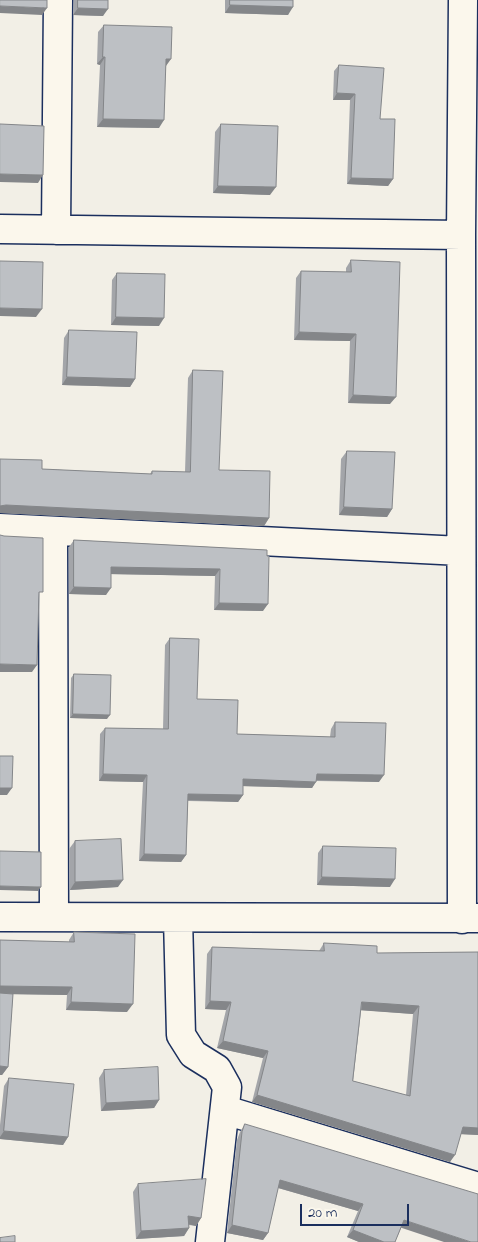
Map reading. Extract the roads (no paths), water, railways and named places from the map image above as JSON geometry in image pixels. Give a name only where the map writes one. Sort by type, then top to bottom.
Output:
[{"type":"street","points":[[56,230],[58,0]]},
{"type":"street","points":[[0,918],[470,919],[461,551],[463,0]]},
{"type":"street","points":[[0,229],[461,235]]},
{"type":"street","points":[[0,528],[461,551]]},
{"type":"street","points":[[53,531],[54,918]]},
{"type":"street","points":[[178,918],[181,1036],[193,1054],[217,1069],[227,1087],[210,1242]]},
{"type":"street","points":[[225,1110],[478,1187]]}]
